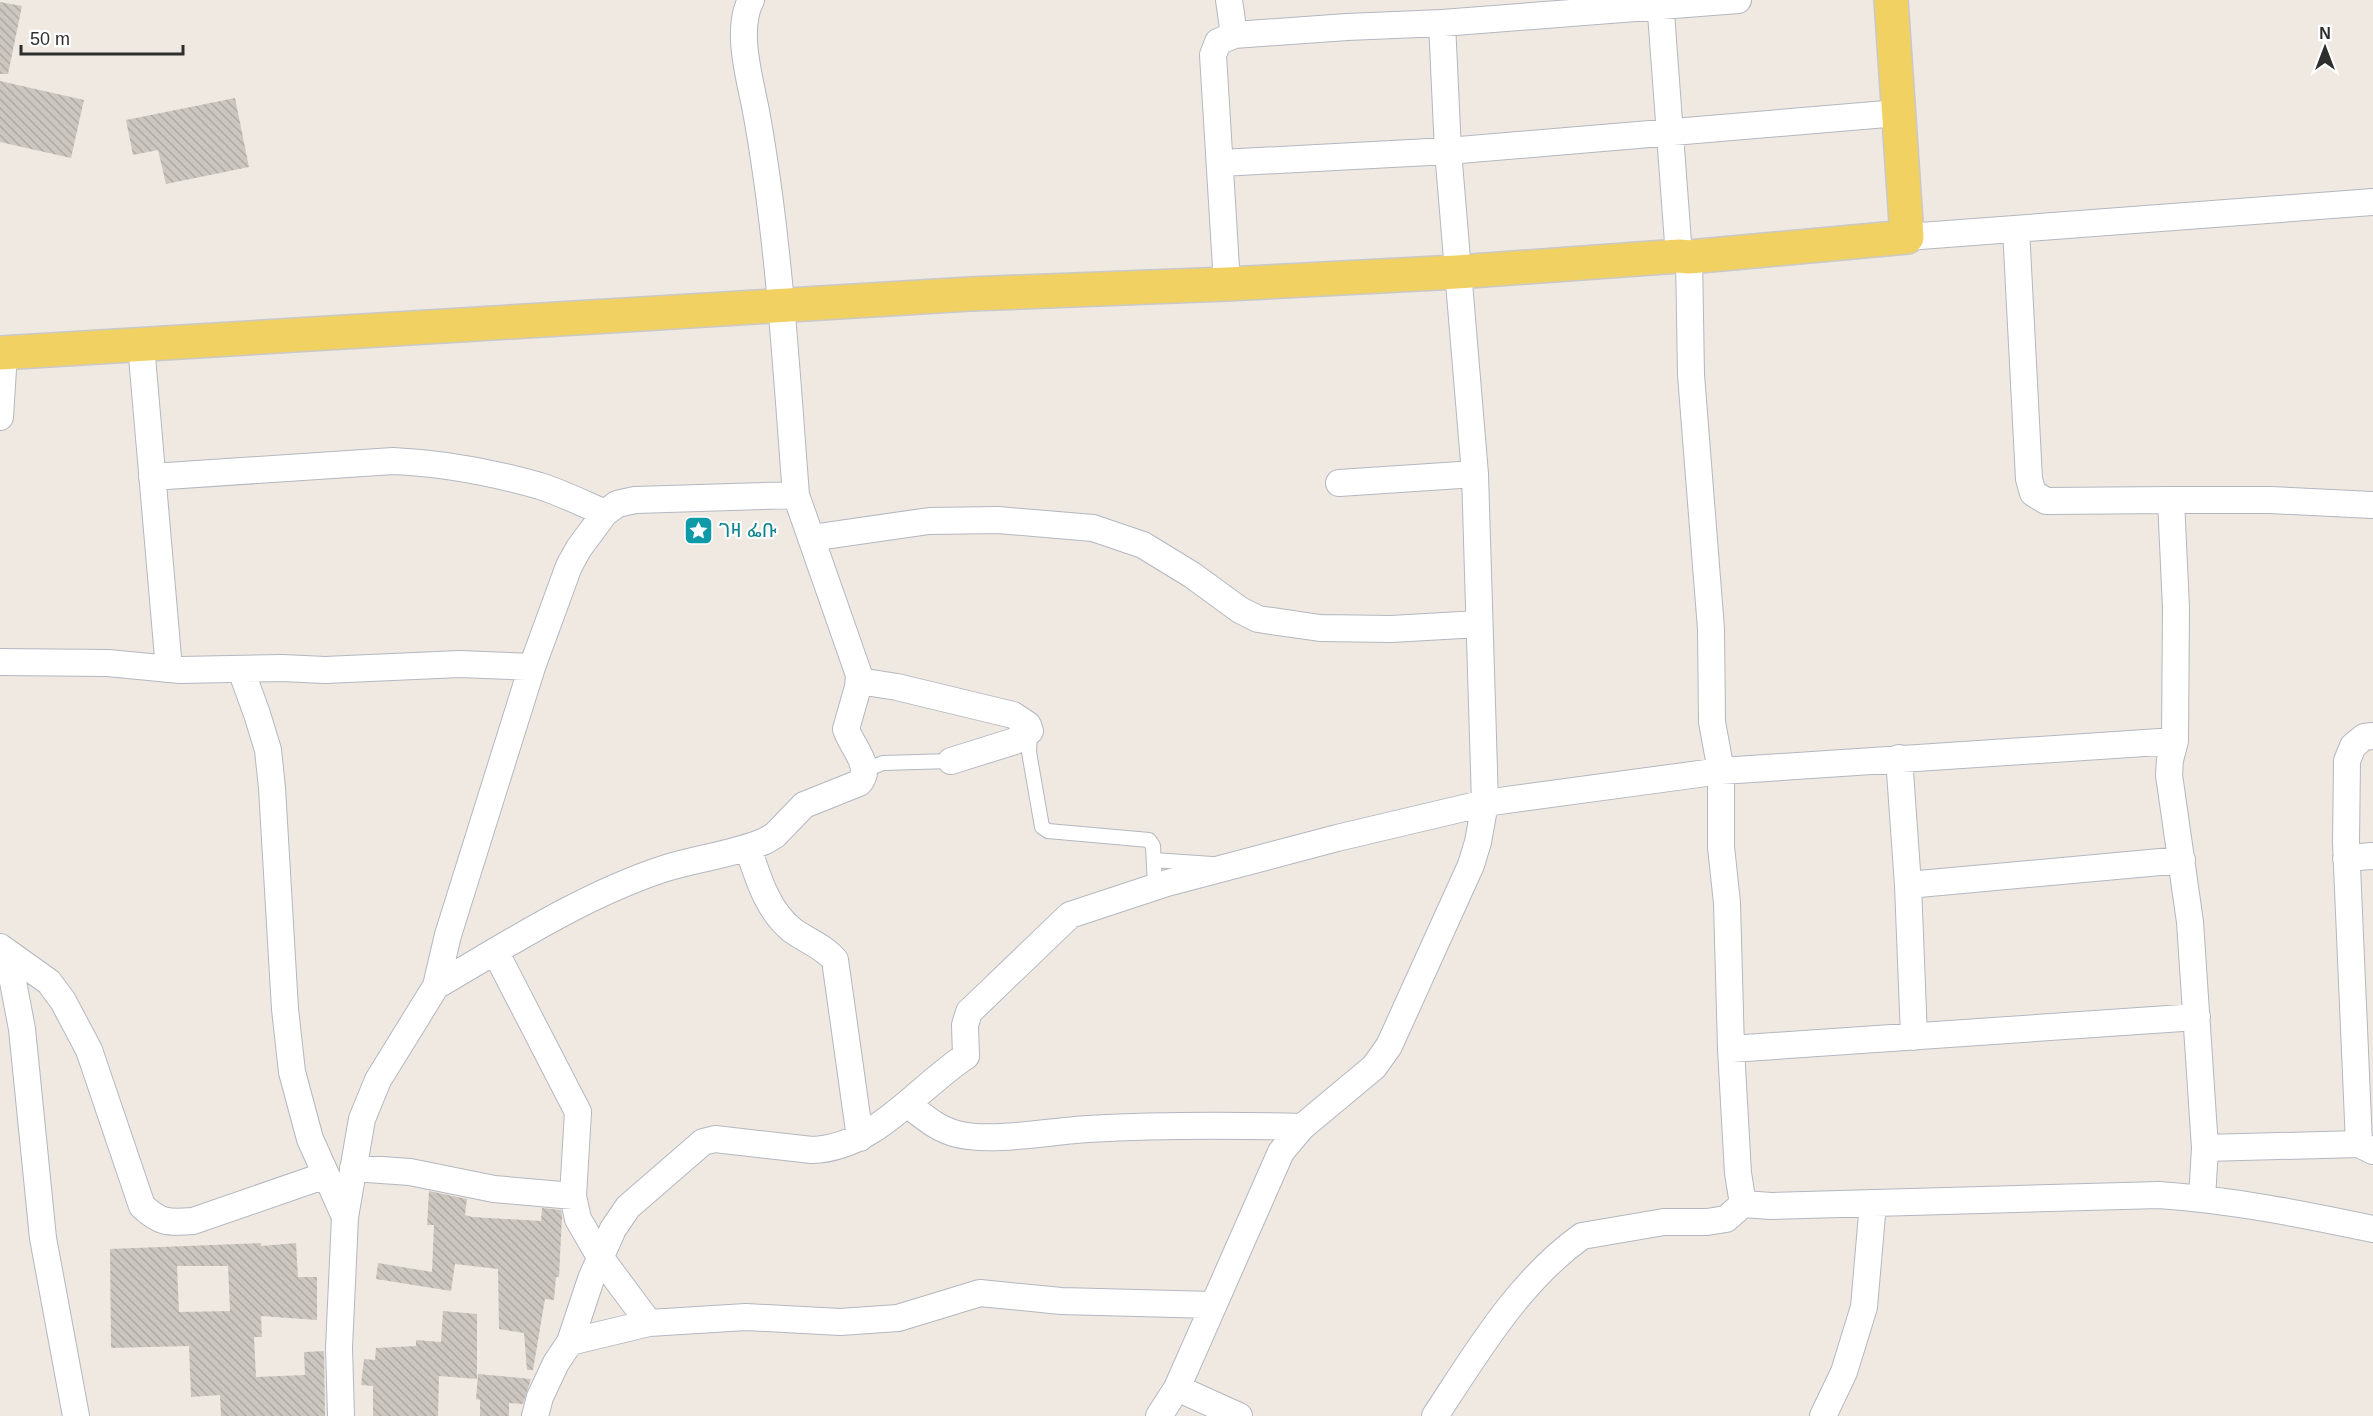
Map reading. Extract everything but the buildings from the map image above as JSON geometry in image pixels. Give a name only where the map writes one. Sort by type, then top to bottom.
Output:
[{"type":"main road","points":[[2,353],[970,294],[1457,272],[1907,237],[1891,0]]},
{"type":"street","points":[[436,986],[530,929],[600,895],[664,869],[765,842],[775,835],[804,805],[859,783],[865,777],[866,770],[846,729],[859,675],[796,495],[781,306],[761,138],[743,40],[747,7],[751,0]]},
{"type":"street","points":[[1229,0],[1234,35]]},
{"type":"street","points":[[1227,284],[1213,55],[1218,42],[1234,35],[1442,23],[1660,3],[1738,0]]},
{"type":"street","points":[[1660,3],[1669,131],[1684,256],[1711,629],[1712,722],[1721,771],[1721,847],[1726,903],[1731,1049],[1738,1173],[1743,1204]]},
{"type":"street","points":[[1159,1416],[1177,1388],[1281,1152],[1302,1127],[1374,1067],[1389,1046],[1471,865],[1478,842],[1485,803],[1475,474],[1448,151],[1442,23]]},
{"type":"street","points":[[1221,163],[1448,151],[1898,112]]},
{"type":"street","points":[[1907,237],[2373,202]]},
{"type":"street","points":[[2016,229],[2029,479],[2033,493],[2046,501],[2270,500],[2373,505]]},
{"type":"street","points":[[141,345],[168,669]]},
{"type":"street","points":[[0,417],[2,353]]},
{"type":"street","points":[[153,477],[409,461],[480,472],[542,486],[605,513]]},
{"type":"street","points":[[1339,483],[1475,474]]},
{"type":"street","points":[[341,1416],[339,1348],[345,1216],[362,1119],[378,1080],[436,986],[448,935],[532,667],[569,566],[579,548],[605,513],[617,504],[635,500],[796,495]]},
{"type":"street","points":[[2171,500],[2176,608],[2175,741],[2169,775],[2190,922],[2205,1148],[2202,1198]]},
{"type":"street","points":[[811,538],[929,521],[998,520],[1093,528],[1143,545],[1192,574],[1240,610],[1258,619],[1320,628],[1391,629],[1479,624]]},
{"type":"street","points":[[0,662],[108,663],[168,669],[241,670],[282,668],[325,670],[460,664],[532,667]]},
{"type":"street","points":[[241,670],[268,750],[285,1009],[292,1072],[310,1139],[345,1216]]},
{"type":"street","points":[[859,681],[897,687],[1013,715],[1028,725],[1030,731],[1015,741],[951,761]]},
{"type":"street","points":[[2205,1148],[2366,1148],[2346,858],[2347,761],[2353,746],[2364,737],[2373,736]]},
{"type":"street","points":[[535,1416],[540,1396],[570,1342],[600,1257],[613,1229],[628,1207],[703,1142],[715,1139],[825,1150],[860,1138],[907,1104],[966,1056],[965,1025],[969,1012],[1070,915],[1155,887],[1232,866],[1485,803],[1721,771],[2175,741]]},
{"type":"street","points":[[1899,758],[1908,885],[1914,1037]]},
{"type":"street","points":[[748,848],[760,885],[775,911],[792,930],[826,950],[835,960],[860,1138]]},
{"type":"street","points":[[2346,858],[2373,856]]},
{"type":"street","points":[[1908,885],[2182,860]]},
{"type":"street","points":[[0,947],[49,982],[63,1001],[89,1050],[142,1206],[154,1218],[171,1223],[193,1221],[326,1175]]},
{"type":"street","points":[[0,947],[10,966],[22,1029],[43,1238],[76,1416]]},
{"type":"street","points":[[495,951],[578,1112],[573,1196],[578,1219],[600,1257],[649,1323]]},
{"type":"street","points":[[1731,1049],[2197,1017]]},
{"type":"street","points":[[907,1104],[937,1127],[958,1134],[983,1137],[1112,1128],[1223,1125],[1302,1127]]},
{"type":"street","points":[[353,1168],[410,1172],[494,1189],[573,1196]]},
{"type":"street","points":[[1435,1416],[1519,1296],[1582,1236],[1664,1222],[1707,1222],[1726,1219],[1743,1204],[1771,1206],[2159,1195],[2202,1198],[2284,1211],[2373,1229]]},
{"type":"street","points":[[1823,1416],[1844,1372],[1864,1307],[1873,1203]]},
{"type":"street","points":[[570,1342],[649,1323],[746,1317],[840,1322],[897,1318],[981,1293],[1061,1301],[1213,1305]]},
{"type":"street","points":[[1177,1388],[1239,1416]]},
{"type":"lane","points":[[1030,731],[1029,752],[1042,827],[1048,831],[1149,840],[1153,846],[1155,887]]},
{"type":"lane","points":[[866,770],[883,763],[951,761]]},
{"type":"lane","points":[[1154,860],[1232,866]]},
{"type":"place","name":"ገዛ ፌቡ","points":[[698,530]]}]
